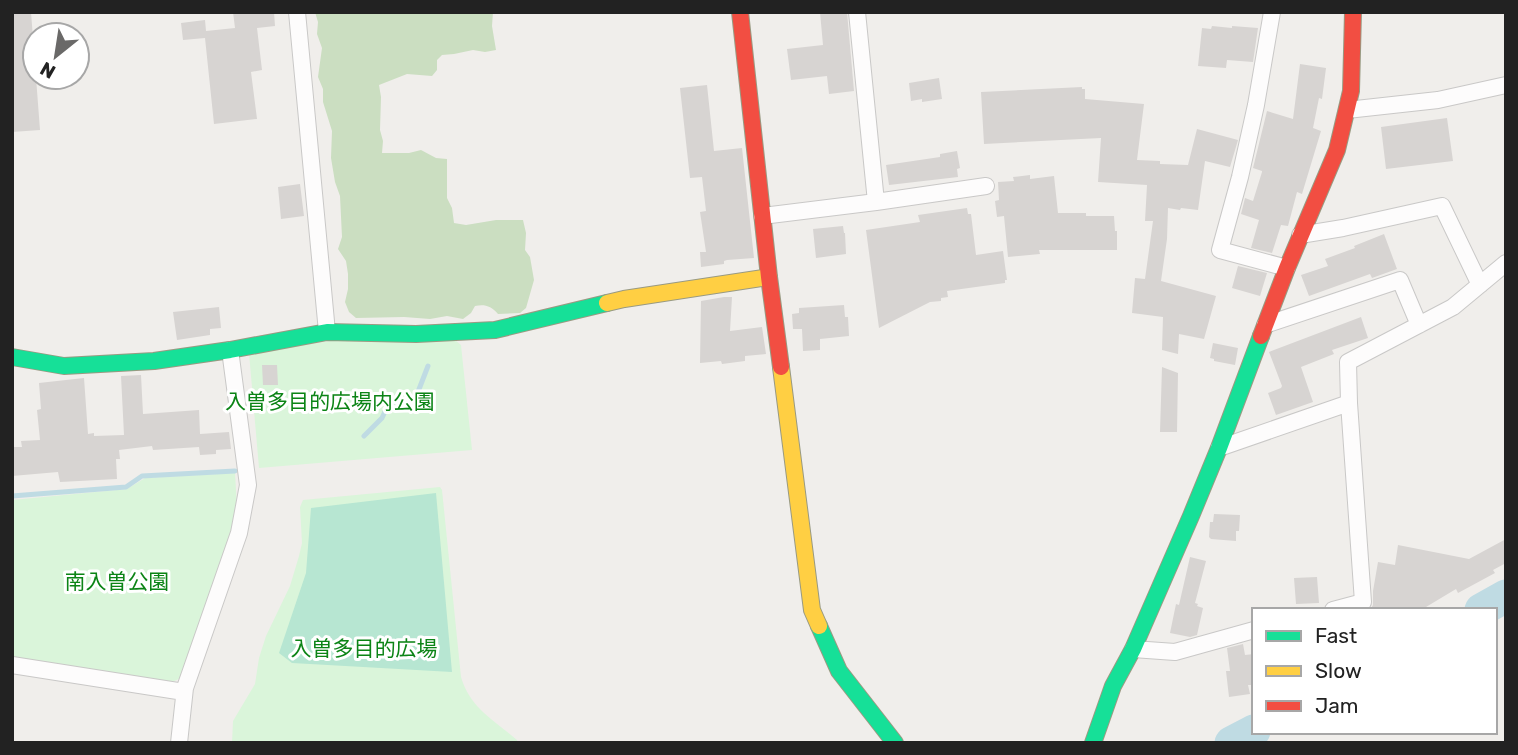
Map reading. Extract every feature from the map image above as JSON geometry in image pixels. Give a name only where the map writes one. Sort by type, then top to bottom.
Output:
[{"type":"street","points":[[297,12],[327,332]]},
{"type":"street","points":[[740,12],[769,277],[812,610],[839,671],[895,743]]},
{"type":"street","points":[[857,12],[876,202]]},
{"type":"street","points":[[1272,12],[1256,105],[1220,250],[1287,268]]},
{"type":"street","points":[[1093,743],[1113,686],[1157,596],[1219,448],[1300,235],[1337,150],[1351,91],[1353,12]]},
{"type":"street","points":[[1347,110],[1438,100],[1506,85]]},
{"type":"street","points":[[762,216],[986,186]]},
{"type":"street","points":[[1300,235],[1442,205],[1480,285]]},
{"type":"street","points":[[1340,608],[1363,602],[1348,362],[1454,307],[1506,263]]},
{"type":"street","points":[[12,357],[64,366],[154,361],[327,332],[416,334],[495,330],[624,299],[769,277]]},
{"type":"street","points":[[1265,325],[1400,280],[1419,325]]},
{"type":"street","points":[[179,743],[184,692],[239,533],[248,485],[230,350]]},
{"type":"street","points":[[1219,448],[1349,403]]},
{"type":"street","points":[[1133,649],[1175,652],[1252,631]]},
{"type":"street","points":[[12,665],[184,692]]},
{"type":"green space","points":[[315,12],[493,12],[496,50],[473,50],[442,55],[437,60],[437,70],[432,76],[407,74],[379,85],[382,153],[421,150],[436,158],[447,159],[447,198],[452,208],[454,223],[466,225],[496,220],[523,220],[526,233],[525,250],[530,257],[534,280],[526,308],[520,313],[498,314],[490,307],[482,305],[475,306],[463,319],[447,316],[430,319],[356,318],[349,312],[345,302],[348,289],[346,261],[338,249],[342,237],[340,196],[331,158],[332,131],[318,77],[322,48],[317,34]]},
{"type":"green space","name":"入曽多目的広場内公園","points":[[455,340],[461,345],[472,450],[259,468],[249,353],[330,341]]},
{"type":"green space","name":"南入曽公園","points":[[235,473],[237,508],[227,547],[183,677],[170,683],[12,658],[12,500],[127,489],[145,478]]},
{"type":"green space","name":"入曽多目的広場","points":[[440,487],[461,677],[470,697],[518,743],[232,743],[233,721],[255,684],[266,636],[290,586],[299,556],[302,543],[300,507],[303,500]]},
{"type":"green space","points":[[436,493],[452,672],[292,663],[279,653],[306,573],[311,508]]},
{"type":"building","points":[[12,12],[31,12],[32,21],[21,21],[21,91],[37,91],[40,130],[12,132]]},
{"type":"building","points":[[233,12],[274,12],[275,26],[257,28],[262,70],[251,72],[257,119],[214,124],[205,38],[183,40],[181,23],[205,20],[206,31],[235,28]]},
{"type":"building","points":[[820,12],[847,12],[854,91],[829,94],[827,76],[791,80],[787,49],[823,45]]},
{"type":"building","points":[[1212,26],[1258,28],[1253,62],[1227,60],[1226,68],[1198,66],[1202,28],[1211,29]]},
{"type":"building","points":[[1300,64],[1326,68],[1322,99],[1319,98],[1313,128],[1321,131],[1302,194],[1297,192],[1288,226],[1281,225],[1272,253],[1251,248],[1259,220],[1241,214],[1245,198],[1253,201],[1262,172],[1253,168],[1267,111],[1293,119]]},
{"type":"building","points":[[939,78],[942,99],[911,101],[909,83]]},
{"type":"building","points":[[707,85],[714,151],[742,148],[754,258],[727,260],[724,264],[701,267],[700,252],[706,252],[700,212],[706,211],[702,177],[690,178],[680,88]]},
{"type":"building","points":[[1085,89],[1085,99],[1144,104],[1137,160],[1188,165],[1197,129],[1238,140],[1230,167],[1205,161],[1198,210],[1168,208],[1161,281],[1216,296],[1204,339],[1179,334],[1178,354],[1162,350],[1163,317],[1132,313],[1135,278],[1145,279],[1153,221],[1145,221],[1147,185],[1098,182],[1101,138],[984,144],[981,92]]},
{"type":"building","points":[[1447,118],[1453,161],[1386,169],[1381,127]]},
{"type":"building","points":[[957,151],[960,168],[957,169],[958,177],[889,185],[886,165],[940,157],[940,154]]},
{"type":"building","points":[[1030,175],[1030,179],[1054,176],[1058,213],[1114,216],[1117,250],[1039,250],[1040,254],[1008,257],[1004,216],[997,217],[995,201],[999,200],[998,182],[1014,181],[1013,177]]},
{"type":"building","points":[[300,184],[304,216],[281,219],[278,187]]},
{"type":"building","points":[[967,208],[968,214],[971,214],[976,255],[1003,251],[1007,280],[1005,283],[947,291],[948,297],[941,298],[941,301],[930,302],[879,328],[866,230],[920,222],[918,215]]},
{"type":"building","points":[[843,226],[846,254],[816,258],[813,229]]},
{"type":"building","points":[[1384,234],[1397,269],[1372,278],[1370,274],[1309,296],[1301,275],[1328,266],[1325,259]]},
{"type":"building","points":[[1238,266],[1267,273],[1260,296],[1232,288]]},
{"type":"building","points":[[732,297],[730,331],[762,327],[766,354],[745,356],[745,361],[700,363],[701,301]]},
{"type":"building","points":[[844,305],[849,336],[820,339],[820,350],[803,351],[802,329],[793,329],[792,314],[799,313],[799,308]]},
{"type":"building","points":[[219,307],[221,328],[210,329],[210,335],[177,340],[173,312]]},
{"type":"building","points":[[1361,317],[1368,338],[1332,350],[1334,354],[1301,367],[1313,402],[1276,415],[1268,393],[1282,386],[1269,352]]},
{"type":"building","points":[[1213,343],[1238,348],[1235,365],[1210,358]]},
{"type":"building","points":[[262,365],[277,365],[278,385],[263,385]]},
{"type":"building","points":[[1162,367],[1178,373],[1177,432],[1160,432]]},
{"type":"building","points":[[141,375],[143,414],[199,410],[200,434],[229,432],[231,449],[200,455],[199,447],[153,450],[152,446],[119,450],[120,459],[116,459],[117,479],[60,482],[58,472],[12,476],[12,447],[22,447],[21,441],[40,440],[37,410],[41,409],[39,383],[84,378],[88,434],[124,435],[121,376]]},
{"type":"building","points":[[1214,514],[1240,515],[1236,541],[1209,537],[1210,522],[1213,522]]},
{"type":"building","points":[[1506,539],[1506,563],[1493,570],[1495,573],[1458,593],[1456,589],[1424,608],[1371,608],[1378,562],[1395,565],[1398,545],[1469,559]]},
{"type":"building","points":[[1190,557],[1206,561],[1195,603],[1203,608],[1197,635],[1190,637],[1170,633]]},
{"type":"building","points":[[1317,577],[1319,603],[1296,604],[1294,578]]},
{"type":"building","points":[[1243,644],[1245,655],[1252,654],[1252,685],[1248,685],[1250,694],[1229,697],[1227,648]]},
{"type":"waterway","points":[[364,436],[382,418],[388,405],[416,397],[428,366]]},
{"type":"waterway","points":[[12,496],[126,487],[142,476],[235,471]]},
{"type":"waterway","points":[[1485,608],[1506,596]]},
{"type":"waterway","points":[[1231,743],[1252,732]]},
{"type":"traffic: fast","points":[[12,357],[64,366],[154,361],[327,332],[416,334],[495,330],[607,303]]},
{"type":"traffic: fast","points":[[1093,743],[1113,686],[1133,649],[1191,516],[1261,336]]},
{"type":"traffic: fast","points":[[819,626],[839,671],[895,743]]},
{"type":"traffic: slow","points":[[607,303],[769,277]]},
{"type":"traffic: slow","points":[[781,367],[812,610],[819,626]]},
{"type":"traffic: jam","points":[[740,12],[781,367]]},
{"type":"traffic: jam","points":[[1261,336],[1337,150],[1351,91],[1353,12]]}]
